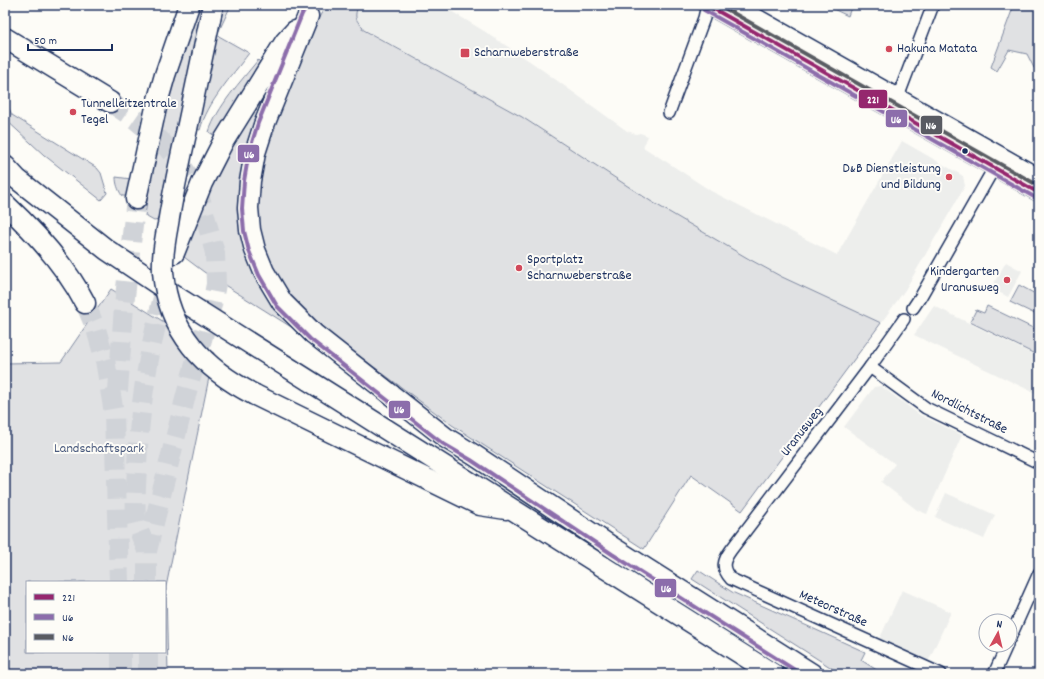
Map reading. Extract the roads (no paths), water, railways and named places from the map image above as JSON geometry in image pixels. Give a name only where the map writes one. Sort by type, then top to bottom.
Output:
[{"type":"highway","points":[[136,199],[157,103],[167,68],[189,5]]},
{"type":"highway","points":[[213,5],[163,250],[163,271],[169,306],[186,339],[200,357],[218,373],[238,387],[480,505],[516,511]]},
{"type":"highway","points":[[174,253],[202,183],[222,142],[285,42],[311,10]]},
{"type":"highway","points":[[311,10],[264,125],[255,153],[250,181],[248,208],[250,230],[255,250],[264,272],[282,302],[314,334],[446,438],[615,549],[812,674]]},
{"type":"highway","points":[[5,38],[110,102]]},
{"type":"highway","points":[[5,166],[17,179],[113,254],[183,301],[773,674]]},
{"type":"highway","points":[[5,204],[38,237],[54,256],[85,303]]},
{"type":"main road","points":[[707,5],[895,103]]},
{"type":"main road","points":[[735,5],[895,103],[997,162],[1039,193]]},
{"type":"main road","points":[[997,162],[1039,177]]},
{"type":"street","points":[[669,113],[704,18],[707,5]]},
{"type":"street","points":[[895,103],[933,5]]},
{"type":"street","points":[[913,308],[997,162]]},
{"type":"street","name":"Uranusweg","points":[[724,562],[731,550],[870,367],[904,319]]},
{"type":"street","name":"Nordlichtstraße","points":[[870,367],[926,408],[1039,463]]},
{"type":"street","name":"Meteorstraße","points":[[724,562],[726,574],[731,579],[942,674]]},
{"type":"street","points":[[1018,620],[1039,573]]},
{"type":"street","points":[[994,674],[1003,653]]},
{"type":"tunnel","points":[[110,102],[136,120],[161,141],[178,160],[194,184],[201,201],[215,253],[216,284],[212,305],[186,395],[147,551],[147,581]]},
{"type":"tunnel","points":[[118,391],[124,306],[136,199]]},
{"type":"tunnel","points":[[147,551],[136,519],[138,444],[146,373],[168,280]]},
{"type":"tunnel","points":[[85,303],[96,329],[105,360],[114,413],[119,581]]},
{"type":"tunnel","points":[[121,653],[121,674]]},
{"type":"tunnel","points":[[148,653],[148,674]]},
{"type":"place","name":"Hakuna Matata","points":[[889,49]]},
{"type":"place","name":"Scharnweberstraße","points":[[465,53]]},
{"type":"place","name":"Tunnelleitzentrale Tegel","points":[[73,112]]},
{"type":"place","name":"D&B Dienstleistung und Bildung","points":[[949,177]]},
{"type":"place","name":"Sportplatz Scharnweberstraße","points":[[519,268]]},
{"type":"place","name":"Kindergarten Uranusweg","points":[[1007,280]]},
{"type":"park label","name":"Landschaftspark","points":[[99,449]]}]
